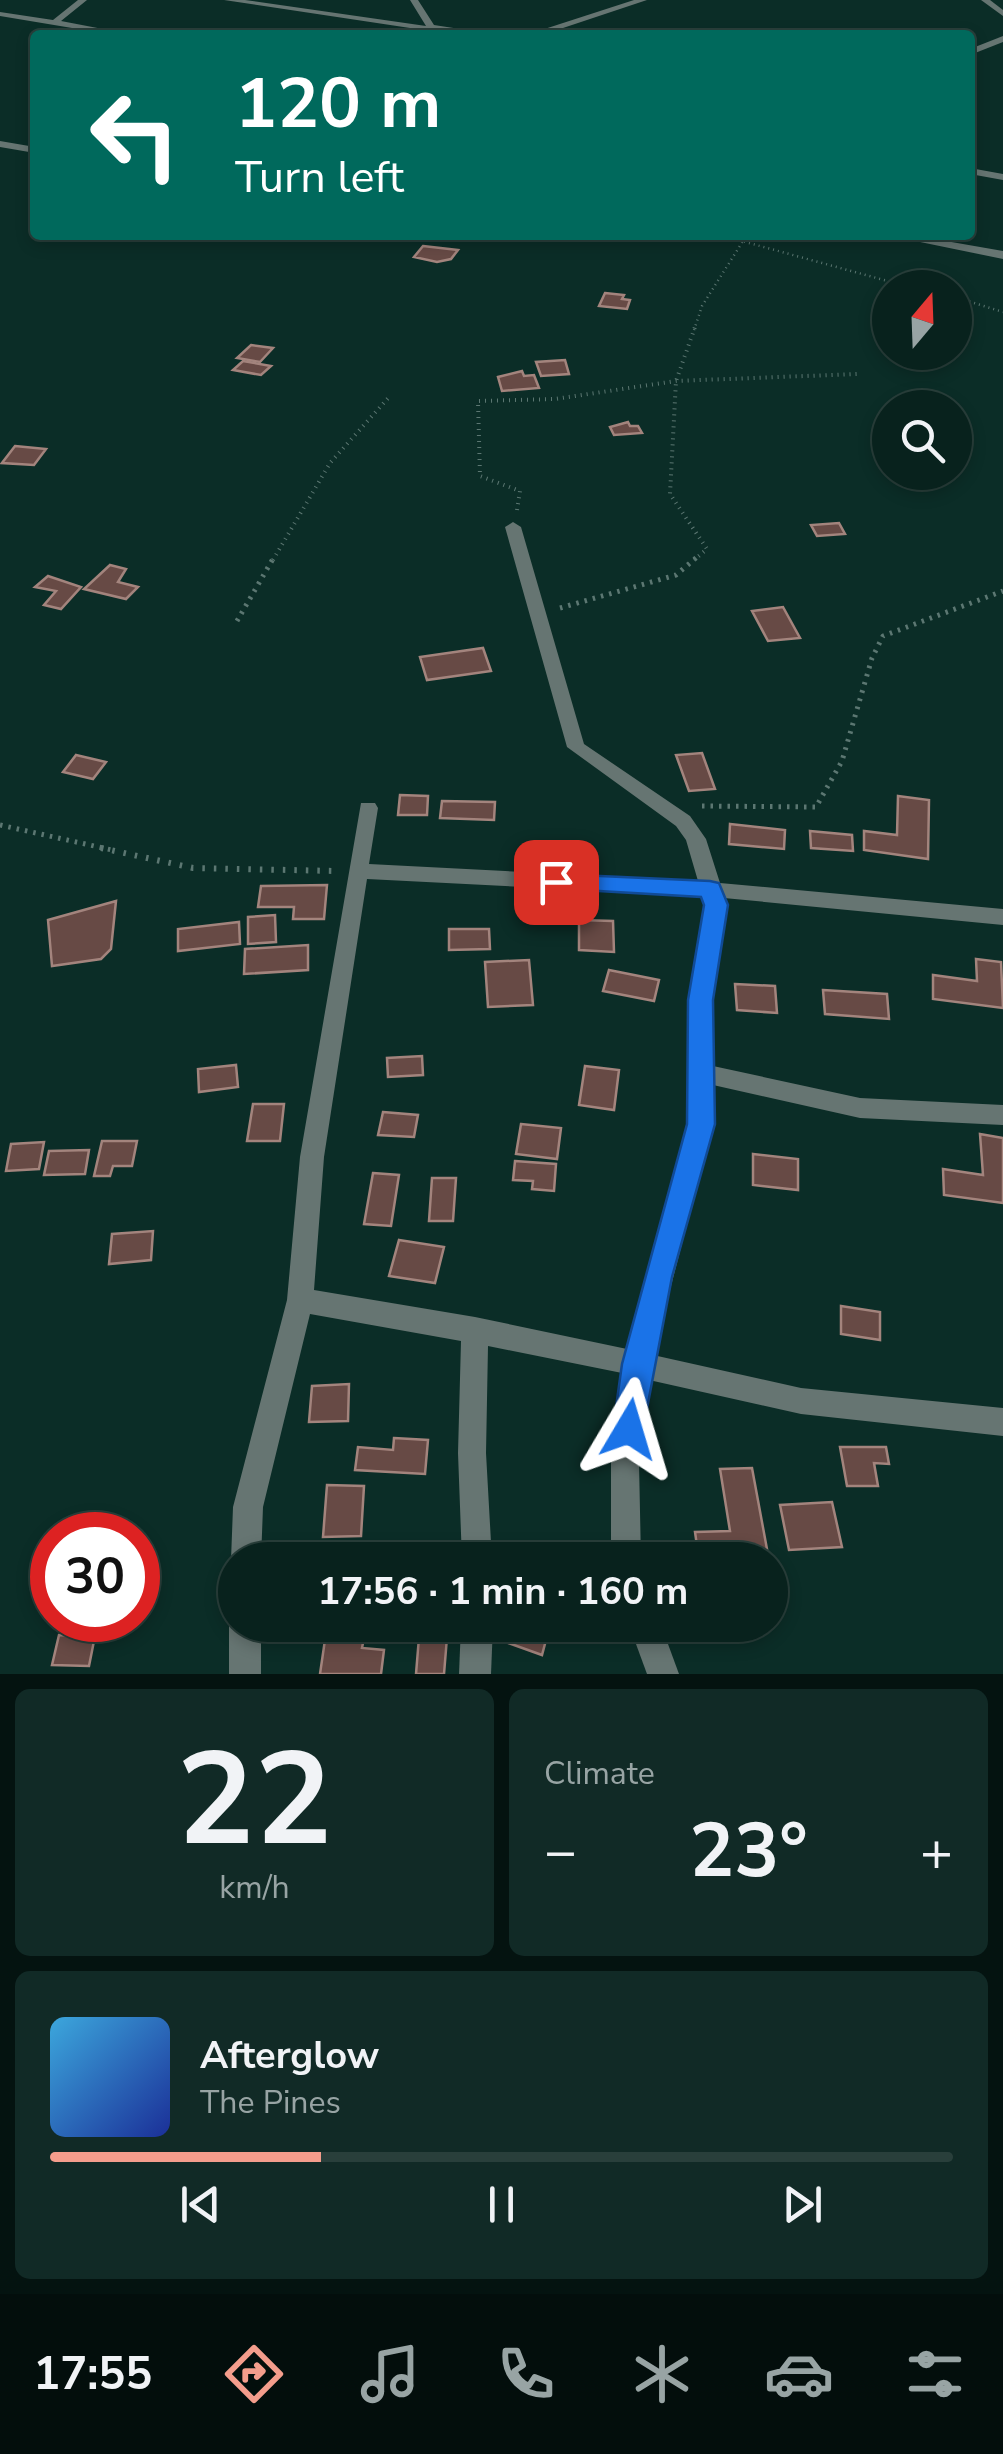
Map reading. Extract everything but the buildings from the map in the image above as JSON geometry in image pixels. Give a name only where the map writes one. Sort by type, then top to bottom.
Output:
[{"type":"street","points":[[54,23],[84,0]]},
{"type":"street","points":[[228,0],[428,30]]},
{"type":"street","points":[[414,0],[434,30]]},
{"type":"street","points":[[552,30],[582,23],[612,7],[643,0]]},
{"type":"street","points":[[985,0],[1003,14]]},
{"type":"street","points":[[0,14],[98,30]]},
{"type":"street","points":[[975,50],[1003,39]]},
{"type":"street","points":[[0,144],[30,149]]},
{"type":"street","points":[[975,172],[1003,176]]},
{"type":"street","points":[[938,240],[1003,255]]},
{"type":"street","points":[[513,527],[576,747],[683,820],[696,840],[716,905],[701,1000],[701,1124],[637,1364],[625,1462],[626,1542]]},
{"type":"street","points":[[247,1542],[248,1507],[300,1300],[312,1157],[368,808]]},
{"type":"street","points":[[358,871],[710,889],[1003,917]]},
{"type":"street","points":[[703,1073],[860,1108],[1003,1116]]},
{"type":"street","points":[[300,1300],[475,1330],[800,1401],[1003,1422]]},
{"type":"street","points":[[475,1330],[472,1454],[476,1542]]},
{"type":"street","points":[[245,1642],[245,1674]]},
{"type":"street","points":[[476,1674],[477,1642]]},
{"type":"street","points":[[651,1642],[663,1674]]},
{"type":"path","points":[[739,240],[872,277]]},
{"type":"path","points":[[538,620],[572,602],[676,575],[707,548],[670,494],[676,381],[702,306],[743,241]]},
{"type":"path","points":[[972,303],[1003,312]]},
{"type":"path","points":[[513,527],[520,491],[480,476],[478,401],[555,399],[676,381],[857,374]]},
{"type":"path","points":[[236,621],[330,463],[390,396]]},
{"type":"path","points":[[661,806],[816,807],[842,761],[872,658],[883,636],[1003,591]]},
{"type":"path","points":[[0,825],[192,868],[358,871]]},
{"type":"route","points":[[556,882],[710,889],[716,905],[701,1000],[701,1124],[657,1277],[637,1364],[629,1429]]}]
